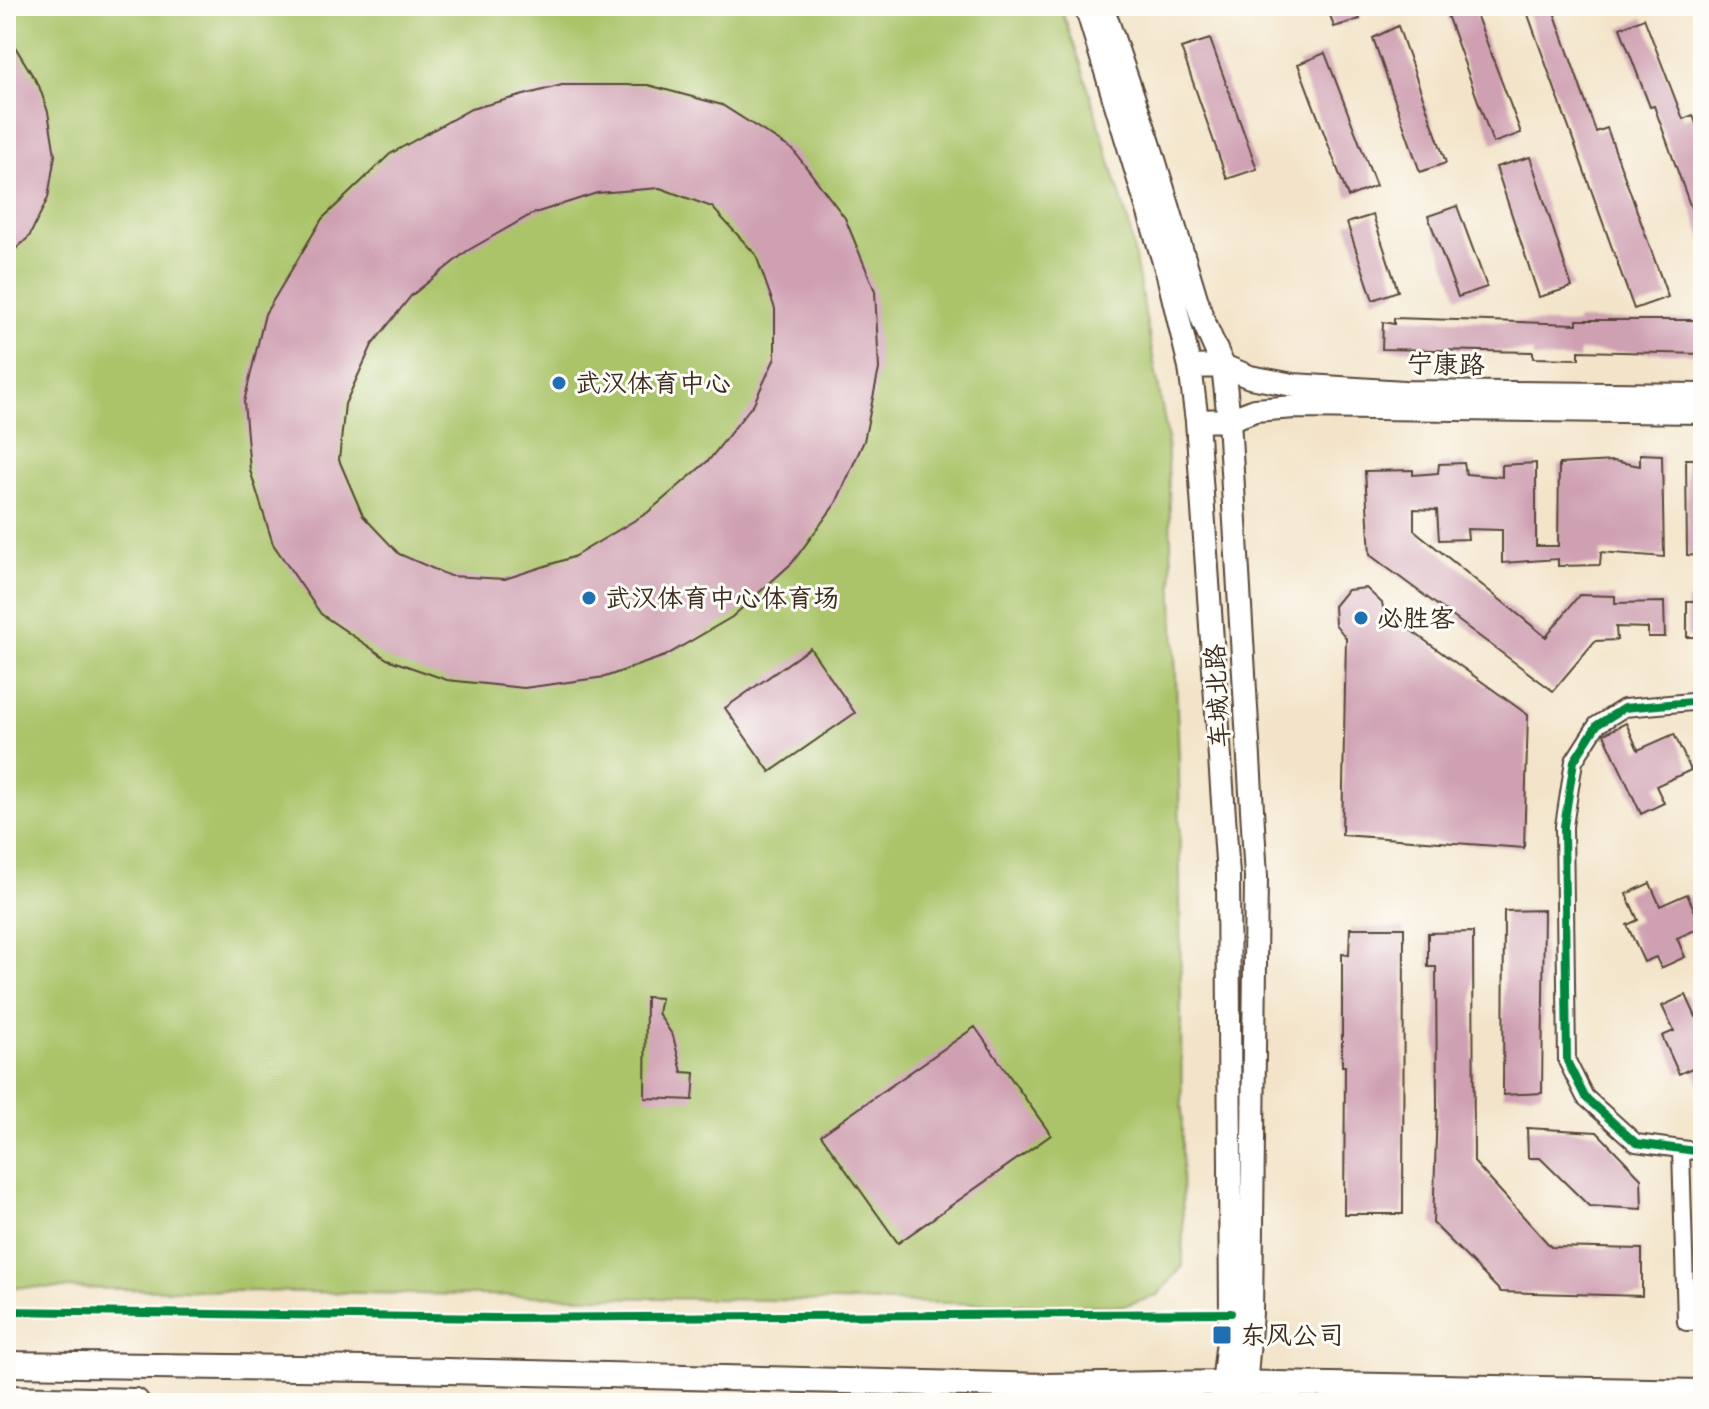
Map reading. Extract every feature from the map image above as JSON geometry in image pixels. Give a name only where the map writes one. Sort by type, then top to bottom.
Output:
[{"type":"highway","points":[[6,1400],[135,1403]]},
{"type":"main road","name":"车城北路","points":[[1086,6],[1164,261],[1190,367],[1197,421],[1228,875],[1234,1393]]},
{"type":"main road","name":"车城北路","points":[[1102,6],[1149,143],[1202,318],[1223,366],[1229,420],[1256,877],[1251,1313],[1234,1393]]},
{"type":"main road","name":"宁康路","points":[[1190,367],[1223,366],[1250,377],[1293,385],[1404,392],[1703,395]]},
{"type":"main road","points":[[1197,421],[1229,420],[1255,410],[1295,407],[1703,412]]},
{"type":"main road","points":[[6,1364],[365,1369],[1234,1393],[1703,1392]]},
{"type":"street","points":[[1694,6],[1703,10]]},
{"type":"street","points":[[1703,701],[1624,708],[1597,725],[1574,761],[1564,826],[1567,1061],[1585,1097],[1636,1143],[1703,1152]]},
{"type":"street","points":[[1681,1149],[1686,1322],[1703,1321]]},
{"type":"green space","name":"武汉体育中心体育场","points":[[6,6],[1060,6],[1081,64],[1129,225],[1167,434],[1179,762],[1183,1266],[1157,1296],[1122,1306],[6,1287]]},
{"type":"building","points":[[1327,6],[1355,6],[1360,19],[1334,27]]},
{"type":"building","points":[[1460,6],[1473,6],[1521,133],[1493,143],[1446,12]]},
{"type":"building","points":[[1552,6],[1596,132],[1607,128],[1668,297],[1634,309],[1526,9]]},
{"type":"building","points":[[1644,18],[1683,119],[1693,115],[1703,144],[1703,241],[1654,106],[1650,107],[1620,28]]},
{"type":"building","points":[[1398,26],[1446,163],[1420,172],[1373,38]]},
{"type":"building","points":[[6,32],[39,86],[48,112],[55,155],[48,198],[29,237],[6,258]]},
{"type":"building","points":[[1210,39],[1257,169],[1227,179],[1181,48]]},
{"type":"building","points":[[1325,53],[1376,186],[1348,197],[1298,64]]},
{"type":"building","points":[[562,85],[648,85],[722,105],[793,150],[845,218],[875,291],[879,369],[864,441],[836,503],[792,563],[732,617],[665,656],[605,677],[524,688],[447,680],[387,659],[321,614],[273,544],[250,470],[244,402],[265,314],[322,219],[390,154],[471,109]],"holes":[[[660,188],[712,207],[756,255],[775,309],[775,358],[754,403],[709,460],[647,513],[573,557],[505,579],[450,576],[399,554],[363,516],[339,460],[345,404],[372,345],[411,296],[467,251],[532,214],[597,193]]]},
{"type":"building","points":[[1530,157],[1572,287],[1539,297],[1496,167]]},
{"type":"building","points":[[1457,206],[1487,287],[1458,297],[1428,216]]},
{"type":"building","points":[[1373,215],[1398,291],[1373,300],[1347,223]]},
{"type":"building","points":[[1394,318],[1577,324],[1577,320],[1703,320],[1703,354],[1579,351],[1579,359],[1533,358],[1533,352],[1382,349],[1383,322],[1394,324]]},
{"type":"building","points":[[1640,454],[1662,455],[1664,557],[1601,552],[1600,565],[1558,566],[1558,559],[1502,563],[1502,530],[1467,529],[1468,539],[1439,540],[1437,510],[1414,509],[1414,530],[1546,637],[1579,595],[1615,596],[1615,603],[1664,602],[1665,637],[1648,637],[1648,628],[1616,627],[1617,640],[1595,641],[1553,691],[1370,555],[1365,471],[1413,470],[1413,475],[1438,473],[1439,464],[1464,463],[1466,474],[1502,477],[1502,465],[1536,463],[1536,546],[1558,546],[1559,464],[1614,461],[1640,466]]},
{"type":"building","points":[[1686,459],[1703,459],[1703,556],[1687,555]]},
{"type":"building","points":[[1366,588],[1382,603],[1384,611],[1528,715],[1524,848],[1342,835],[1346,638],[1335,624],[1334,606],[1347,590]]},
{"type":"building","points":[[1687,601],[1703,601],[1703,637],[1687,637]]},
{"type":"building","points":[[810,648],[855,713],[770,772],[725,708]]},
{"type":"building","points":[[1626,723],[1638,750],[1674,734],[1691,770],[1656,786],[1664,803],[1641,814],[1604,734]]},
{"type":"building","points":[[1650,883],[1660,906],[1687,894],[1702,927],[1677,938],[1685,957],[1661,968],[1656,957],[1644,962],[1627,925],[1638,920],[1626,894]]},
{"type":"building","points":[[1544,910],[1542,1093],[1503,1095],[1504,911]]},
{"type":"building","points":[[1350,928],[1404,928],[1403,1214],[1344,1214],[1342,954],[1349,955]]},
{"type":"building","points":[[1473,932],[1474,1162],[1551,1247],[1642,1249],[1642,1296],[1501,1292],[1433,1223],[1437,1108],[1436,967],[1428,967],[1428,933]]},
{"type":"building","points":[[1686,995],[1696,1017],[1703,1014],[1703,1093],[1692,1068],[1679,1074],[1662,1036],[1674,1031],[1662,1006]]},
{"type":"building","points":[[646,997],[661,998],[658,1013],[673,1036],[682,1072],[695,1073],[693,1100],[645,1098]]},
{"type":"building","points":[[975,1027],[1051,1135],[898,1243],[821,1135]]},
{"type":"building","points":[[1527,1128],[1597,1132],[1641,1178],[1642,1209],[1589,1206],[1540,1158],[1528,1158]]},
{"type":"marked path","points":[[1694,6],[1703,10]]},
{"type":"cycle path","points":[[1703,701],[1624,708],[1597,725],[1574,761],[1564,826],[1567,1061],[1585,1097],[1636,1143],[1703,1152]]},
{"type":"cycle path","points":[[6,1311],[495,1318],[1231,1313]]},
{"type":"place","name":"武汉体育中心","points":[[559,383]]},
{"type":"place","name":"武汉体育中心体育场","points":[[589,598]]},
{"type":"place","name":"必胜客","points":[[1361,618]]},
{"type":"place","name":"东风公司","points":[[1222,1335]]}]
